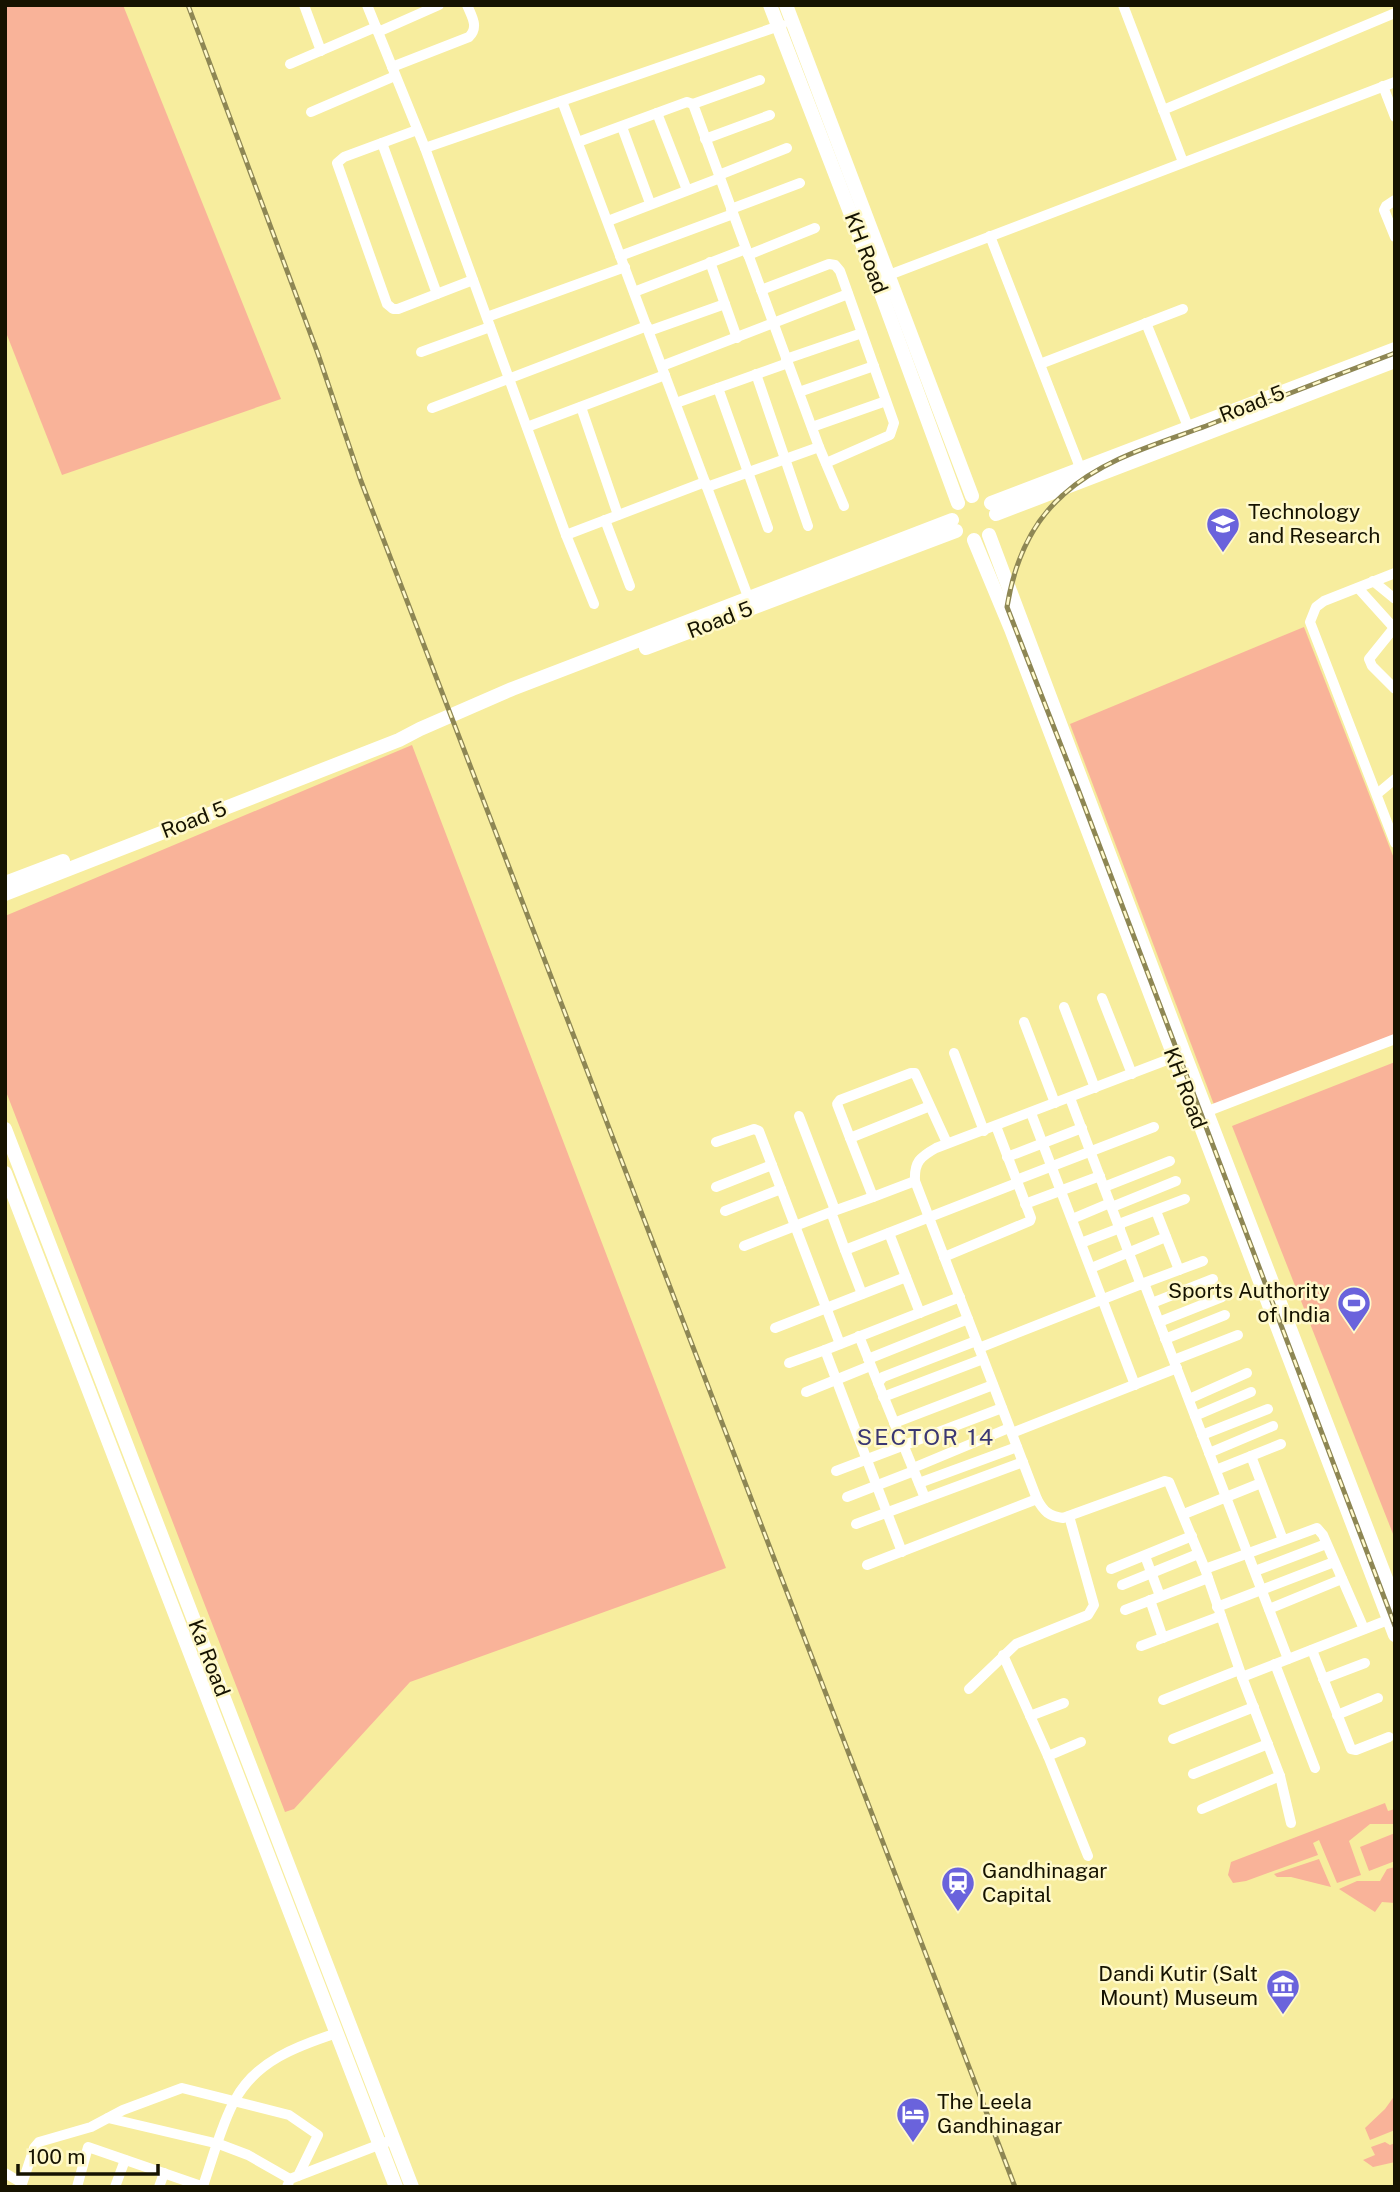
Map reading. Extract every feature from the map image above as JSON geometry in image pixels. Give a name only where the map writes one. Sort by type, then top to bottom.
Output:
[{"type":"main road","name":"KH Road","points":[[770,5],[875,277],[958,503]]},
{"type":"main road","name":"KH Road","points":[[786,5],[972,496]]},
{"type":"main road","name":"Road 5","points":[[994,508],[1081,470],[1395,349]]},
{"type":"main road","name":"Road 5","points":[[994,508],[1395,361]]},
{"type":"main road","points":[[972,496],[982,497],[994,508],[995,526],[989,535],[974,540],[964,538],[954,526],[953,514],[958,503],[972,496]]},
{"type":"main road","name":"Road 5","points":[[5,894],[399,740],[482,704],[526,693],[954,526]]},
{"type":"main road","name":"KH Road","points":[[989,535],[1179,1055],[1392,1618],[1395,1636]]},
{"type":"main road","name":"KH Road","points":[[974,540],[1179,1055]]},
{"type":"main road","name":"Road 5","points":[[5,883],[396,733],[420,729]]},
{"type":"main road","name":"KH Road","points":[[1201,1114],[1395,1602]]},
{"type":"main road","name":"Ka Road","points":[[5,1129],[183,1591],[387,2142],[396,2187]]},
{"type":"main road","name":"Ka Road","points":[[5,1173],[337,2032],[387,2142],[412,2187]]},
{"type":"main road","points":[[39,1261],[54,1255]]},
{"type":"main road","points":[[169,1597],[183,1591]]},
{"type":"street","points":[[304,5],[321,51]]},
{"type":"street","points":[[367,5],[425,148],[566,535],[594,604]]},
{"type":"street","points":[[290,64],[439,5]]},
{"type":"street","points":[[311,112],[469,37],[474,24],[467,5]]},
{"type":"street","points":[[1124,5],[1183,162]]},
{"type":"street","points":[[1163,110],[1395,13]]},
{"type":"street","points":[[425,148],[792,22]]},
{"type":"street","points":[[578,142],[687,102],[692,104],[760,80]]},
{"type":"street","points":[[889,275],[1395,82]]},
{"type":"street","points":[[1383,86],[1395,117]]},
{"type":"street","points":[[562,101],[751,603]]},
{"type":"street","points":[[692,104],[819,447],[844,506]]},
{"type":"street","points":[[657,113],[687,190]]},
{"type":"street","points":[[705,139],[770,115]]},
{"type":"street","points":[[622,127],[650,203]]},
{"type":"street","points":[[416,130],[344,157],[337,163],[387,304],[393,309],[473,280]]},
{"type":"street","points":[[382,143],[437,294]]},
{"type":"street","points":[[608,221],[787,148]]},
{"type":"street","points":[[620,256],[800,183]]},
{"type":"street","points":[[1395,201],[1385,206],[1384,210],[1395,237]]},
{"type":"street","points":[[634,292],[710,262],[815,228]]},
{"type":"street","points":[[990,236],[1081,470]]},
{"type":"street","points":[[710,262],[737,338]]},
{"type":"street","points":[[761,290],[829,264],[835,265],[840,271],[894,423],[890,435],[826,463]]},
{"type":"street","points":[[421,352],[625,267]]},
{"type":"street","points":[[527,427],[581,407],[737,338],[848,294]]},
{"type":"street","points":[[432,408],[648,328],[725,303]]},
{"type":"street","points":[[1040,364],[1183,309]]},
{"type":"street","points":[[1146,323],[1189,429]]},
{"type":"street","points":[[676,403],[862,333]]},
{"type":"street","points":[[799,392],[874,366]]},
{"type":"street","points":[[756,374],[808,526]]},
{"type":"street","points":[[718,388],[768,528]]},
{"type":"street","points":[[812,428],[886,401]]},
{"type":"street","points":[[581,407],[618,515]]},
{"type":"street","points":[[566,535],[706,484],[819,447]]},
{"type":"street","points":[[605,520],[630,586]]},
{"type":"street","points":[[1395,573],[1324,601],[1316,607],[1310,622],[1395,843]]},
{"type":"street","points":[[1373,581],[1395,599]]},
{"type":"street","points":[[1357,588],[1395,628],[1369,659],[1372,666],[1395,690]]},
{"type":"street","points":[[1377,794],[1395,779]]},
{"type":"street","points":[[1102,998],[1132,1074]]},
{"type":"street","points":[[1064,1007],[1095,1088]]},
{"type":"street","points":[[1024,1022],[1055,1103]]},
{"type":"street","points":[[1201,1114],[1395,1039]]},
{"type":"street","points":[[954,1054],[984,1131]]},
{"type":"street","points":[[1179,1055],[947,1143],[921,1156],[915,1169],[915,1181],[1037,1499],[1044,1511],[1053,1517],[1069,1516],[1165,1481],[1173,1487],[1280,1776],[1291,1823]]},
{"type":"street","points":[[873,1197],[837,1104],[915,1073],[947,1143]]},
{"type":"street","points":[[1070,1098],[1129,1252],[1166,1339],[1288,1659]]},
{"type":"street","points":[[850,1138],[930,1107]]},
{"type":"street","points":[[1031,1113],[1135,1385]]},
{"type":"street","points":[[799,1116],[862,1294]]},
{"type":"street","points":[[944,1256],[1027,1224],[1031,1218],[996,1126]]},
{"type":"street","points":[[845,1250],[1154,1127]]},
{"type":"street","points":[[1007,1157],[1082,1128]]},
{"type":"street","points":[[716,1142],[757,1129],[840,1344]]},
{"type":"street","points":[[1025,1204],[1170,1161]]},
{"type":"street","points":[[716,1187],[772,1165]]},
{"type":"street","points":[[744,1246],[915,1181]]},
{"type":"street","points":[[1072,1219],[1176,1181]]},
{"type":"street","points":[[725,1211],[781,1189]]},
{"type":"street","points":[[1081,1243],[1185,1199]]},
{"type":"street","points":[[1156,1211],[1179,1270]]},
{"type":"street","points":[[889,1233],[920,1313]]},
{"type":"street","points":[[1091,1268],[1166,1237]]},
{"type":"street","points":[[878,1383],[883,1377],[978,1345],[1203,1261]]},
{"type":"street","points":[[775,1328],[906,1277]]},
{"type":"street","points":[[1152,1303],[1213,1279]]},
{"type":"street","points":[[789,1363],[960,1297]]},
{"type":"street","points":[[1159,1322],[1223,1297]]},
{"type":"street","points":[[1166,1339],[1225,1315]]},
{"type":"street","points":[[806,1392],[968,1319]]},
{"type":"street","points":[[847,1497],[1135,1385],[1238,1335]]},
{"type":"street","points":[[859,1336],[925,1498]]},
{"type":"street","points":[[825,1350],[902,1552]]},
{"type":"street","points":[[883,1397],[983,1359]]},
{"type":"street","points":[[1189,1399],[1247,1373]]},
{"type":"street","points":[[894,1423],[993,1385]]},
{"type":"street","points":[[1195,1416],[1251,1392]]},
{"type":"street","points":[[836,1471],[1002,1408]]},
{"type":"street","points":[[1202,1434],[1268,1409]]},
{"type":"street","points":[[1209,1453],[1273,1426]]},
{"type":"street","points":[[1216,1470],[1281,1444]]},
{"type":"street","points":[[919,1483],[1017,1447]]},
{"type":"street","points":[[1251,1456],[1283,1540]]},
{"type":"street","points":[[856,1524],[1023,1462]]},
{"type":"street","points":[[1184,1514],[1261,1483]]},
{"type":"street","points":[[867,1566],[1037,1499]]},
{"type":"street","points":[[968,1689],[1003,1655],[1025,1639],[1088,1615],[1093,1610],[1094,1605],[1069,1516]]},
{"type":"street","points":[[1125,1610],[1248,1554],[1317,1528],[1364,1629]]},
{"type":"street","points":[[1111,1569],[1192,1536]]},
{"type":"street","points":[[1255,1571],[1326,1544]]},
{"type":"street","points":[[1122,1585],[1198,1554]]},
{"type":"street","points":[[1145,1556],[1163,1638]]},
{"type":"street","points":[[1141,1647],[1262,1589],[1334,1562]]},
{"type":"street","points":[[1269,1609],[1342,1580]]},
{"type":"street","points":[[1163,1700],[1275,1664],[1392,1618]]},
{"type":"street","points":[[1312,1650],[1351,1749],[1356,1750],[1389,1737]]},
{"type":"street","points":[[1003,1655],[1048,1756],[1088,1856]]},
{"type":"street","points":[[1323,1679],[1365,1663]]},
{"type":"street","points":[[1275,1664],[1315,1768]]},
{"type":"street","points":[[1337,1715],[1378,1698]]},
{"type":"street","points":[[1030,1716],[1064,1703]]},
{"type":"street","points":[[1173,1738],[1254,1707]]},
{"type":"street","points":[[1048,1756],[1081,1742]]},
{"type":"street","points":[[1193,1774],[1268,1744]]},
{"type":"street","points":[[1202,1809],[1280,1776]]},
{"type":"street","points":[[77,2187],[88,2147],[203,2187],[234,2102],[242,2089],[270,2061],[298,2046],[337,2032]]},
{"type":"street","points":[[5,2173],[22,2185],[34,2148],[39,2142],[48,2137],[91,2127],[182,2088],[289,2115],[318,2135],[292,2181]]},
{"type":"street","points":[[107,2118],[219,2144],[248,2155],[292,2181]]},
{"type":"street","points":[[292,2181],[387,2142]]},
{"type":"street","points":[[115,2187],[125,2160]]},
{"type":"street","points":[[159,2187],[164,2173]]},
{"type":"shaded area","points":[[5,5],[123,5],[281,399],[62,475],[5,330]]},
{"type":"shaded area","points":[[1304,627],[1395,861],[1395,1042],[1216,1110],[1070,724]]},
{"type":"shaded area","points":[[412,745],[726,1568],[410,1682],[294,1809],[285,1812],[5,1089],[5,916]]},
{"type":"shaded area","name":"Sports Authority of India","points":[[1395,1062],[1395,1539],[1232,1126]]},
{"type":"shaded area","points":[[1385,1803],[1388,1811],[1395,1809],[1395,1824],[1370,1824],[1349,1841],[1361,1875],[1337,1883],[1319,1840],[1313,1843],[1318,1855],[1246,1881],[1233,1883],[1228,1875],[1231,1862]]},
{"type":"shaded area","points":[[1395,1833],[1395,1861],[1369,1871],[1360,1847]]},
{"type":"shaded area","points":[[1319,1859],[1331,1887],[1291,1877],[1277,1877],[1274,1874]]},
{"type":"shaded area","points":[[1395,1867],[1395,1903],[1382,1902],[1375,1912],[1339,1889],[1357,1881],[1380,1881],[1387,1869]]},
{"type":"shaded area","points":[[1395,2095],[1395,2130],[1370,2140],[1365,2128]]},
{"type":"shaded area","points":[[1385,2142],[1390,2145],[1395,2143],[1395,2162],[1373,2167],[1363,2160],[1375,2155],[1371,2147]]},
{"type":"railway","points":[[188,5],[318,354],[361,481],[1015,2187]]},
{"type":"railway","points":[[1395,353],[1150,446],[1112,462],[1078,482],[1051,506],[1025,546],[1014,575],[1007,607],[1395,1626]]},
{"type":"place","name":"Technology and Research","points":[[1223,554]]},
{"type":"place","name":"Sports Authority of India","points":[[1354,1333]]},
{"type":"place","name":"Gandhinagar Capital","points":[[958,1913]]},
{"type":"place","name":"Dandi Kutir (Salt Mount) Museum","points":[[1283,2016]]},
{"type":"place","name":"The Leela Gandhinagar","points":[[913,2144]]},
{"type":"district","name":"SECTOR 14","points":[[926,1437]]}]
